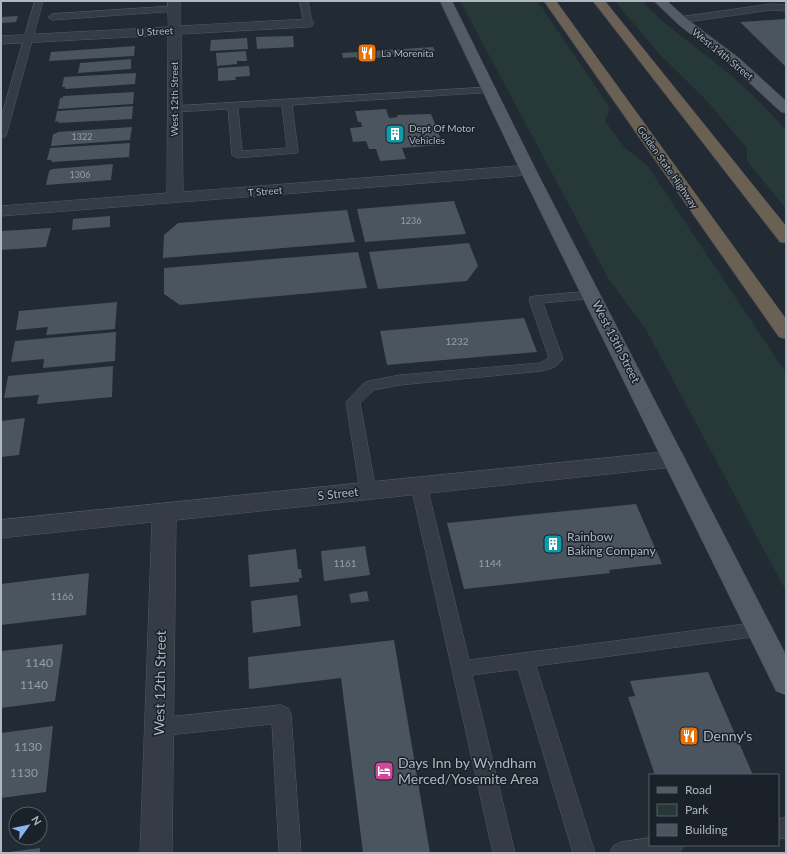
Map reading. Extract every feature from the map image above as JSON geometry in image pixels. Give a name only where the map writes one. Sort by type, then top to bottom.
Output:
[{"type":"highway","name":"Golden State Highway","points":[[550,1],[786,333]]},
{"type":"highway","points":[[599,1],[786,238]]},
{"type":"main road","name":"West 13th Street","points":[[446,1],[491,90],[528,170],[786,683]]},
{"type":"main road","name":"West 14th Street","points":[[660,1],[680,20],[734,61],[786,109]]},
{"type":"street","name":"West 12th Street","points":[[174,5],[175,198]]},
{"type":"street","name":"U Street","points":[[1,40],[308,23]]},
{"type":"street","name":"T Street","points":[[1,211],[528,170]]},
{"type":"street","name":"S Street","points":[[1,529],[674,459]]},
{"type":"street","name":"West 12th Street","points":[[156,853],[164,512]]},
{"type":"lane","points":[[1,136],[38,1]]},
{"type":"lane","points":[[304,1],[308,23]]},
{"type":"lane","points":[[52,16],[174,5]]},
{"type":"lane","points":[[680,20],[771,7],[786,8]]},
{"type":"lane","points":[[174,109],[491,90]]},
{"type":"lane","points":[[233,106],[237,155],[293,151],[287,103]]},
{"type":"lane","points":[[368,491],[353,402],[369,386],[400,380],[546,366],[556,359],[535,300],[592,295]]},
{"type":"lane","points":[[419,486],[504,853]]},
{"type":"lane","points":[[461,669],[760,629]]},
{"type":"lane","points":[[525,660],[584,853]]},
{"type":"lane","points":[[159,727],[281,714],[290,853]]},
{"type":"lane","points":[[621,853],[666,846]]},
{"type":"green space","points":[[460,1],[536,1],[543,9],[610,108],[605,121],[625,148],[647,165],[786,373],[786,591],[645,328],[608,278]]},
{"type":"green space","points":[[615,1],[642,1],[671,28],[739,82],[786,130],[786,209],[747,161],[747,148],[706,100],[659,54]]},
{"type":"building","points":[[18,16],[16,22],[1,23],[1,17]]},
{"type":"building","points":[[786,19],[786,67],[740,22]]},
{"type":"building","points":[[293,36],[294,47],[257,49],[256,37]]},
{"type":"building","points":[[247,38],[248,49],[210,51],[211,40]]},
{"type":"building","points":[[135,46],[134,56],[49,61],[51,52]]},
{"type":"building","name":"La Morenita","points":[[433,47],[435,51],[389,54],[390,57],[356,59],[356,57],[343,58],[342,53]]},
{"type":"building","points":[[246,51],[247,61],[237,61],[237,64],[217,66],[216,53]]},
{"type":"building","points":[[131,59],[131,69],[78,73],[80,63]]},
{"type":"building","points":[[249,66],[250,76],[235,77],[236,80],[218,81],[218,68]]},
{"type":"building","points":[[136,73],[135,84],[65,89],[65,87],[62,87],[64,77]]},
{"type":"building","points":[[134,92],[133,104],[58,109],[60,98],[63,98],[63,96]]},
{"type":"building","points":[[133,106],[132,119],[55,122],[57,111]]},
{"type":"building","name":"Dept Of Motor Vehicles","points":[[386,109],[389,118],[398,117],[397,115],[431,114],[443,145],[402,148],[406,159],[380,161],[376,149],[369,149],[366,141],[353,142],[350,128],[362,127],[361,122],[358,122],[355,111]]},
{"type":"building","points":[[132,127],[130,140],[51,146],[53,134],[57,132]]},
{"type":"building","points":[[130,143],[129,157],[52,162],[51,160],[47,160],[50,148]]},
{"type":"building","points":[[113,164],[111,180],[46,185],[49,171],[52,169]]},
{"type":"building","points":[[454,201],[466,234],[365,242],[357,209]]},
{"type":"building","points":[[347,210],[355,242],[163,258],[164,235],[178,223]]},
{"type":"building","points":[[110,216],[110,227],[72,230],[73,219]]},
{"type":"building","points":[[51,228],[46,247],[1,250],[1,231]]},
{"type":"building","points":[[469,243],[478,266],[467,281],[378,289],[369,252]]},
{"type":"building","points":[[358,252],[367,288],[180,305],[164,294],[164,268]]},
{"type":"building","points":[[117,302],[115,329],[46,335],[48,327],[16,330],[19,311]]},
{"type":"building","points":[[524,318],[537,352],[387,365],[380,331]]},
{"type":"building","points":[[116,332],[115,361],[43,368],[44,359],[11,362],[15,341]]},
{"type":"building","points":[[113,366],[112,397],[37,404],[39,395],[4,398],[8,376]]},
{"type":"building","points":[[25,418],[19,455],[1,457],[1,421]]},
{"type":"building","name":"Rainbow Baking Company","points":[[636,504],[662,564],[609,570],[610,573],[464,589],[447,523]]},
{"type":"building","points":[[365,546],[370,575],[324,581],[321,551]]},
{"type":"building","points":[[296,549],[298,569],[301,569],[302,578],[299,578],[299,582],[250,587],[248,555]]},
{"type":"building","points":[[89,573],[86,615],[1,625],[1,584]]},
{"type":"building","points":[[367,591],[369,601],[351,603],[349,594]]},
{"type":"building","points":[[297,595],[301,626],[253,633],[251,601]]},
{"type":"building","name":"Days Inn by Wyndham Merced/Yosemite Area","points":[[394,640],[430,853],[363,853],[341,678],[249,689],[248,657]]},
{"type":"building","points":[[63,644],[55,701],[1,708],[1,651]]},
{"type":"building","name":"Denny's","points":[[708,672],[753,774],[655,774],[628,697],[635,696],[630,681]]},
{"type":"building","points":[[53,726],[46,792],[1,798],[1,733]]},
{"type":"building","points":[[40,848],[40,853],[9,853],[9,852]]},
{"type":"place","name":"La Morenita","points":[[367,53]]},
{"type":"place","name":"Dept Of Motor Vehicles","points":[[395,134]]},
{"type":"place","name":"Rainbow Baking Company","points":[[553,544]]},
{"type":"place","name":"Denny's","points":[[689,736]]},
{"type":"place","name":"Days Inn by Wyndham Merced/Yosemite Area","points":[[384,771]]}]
